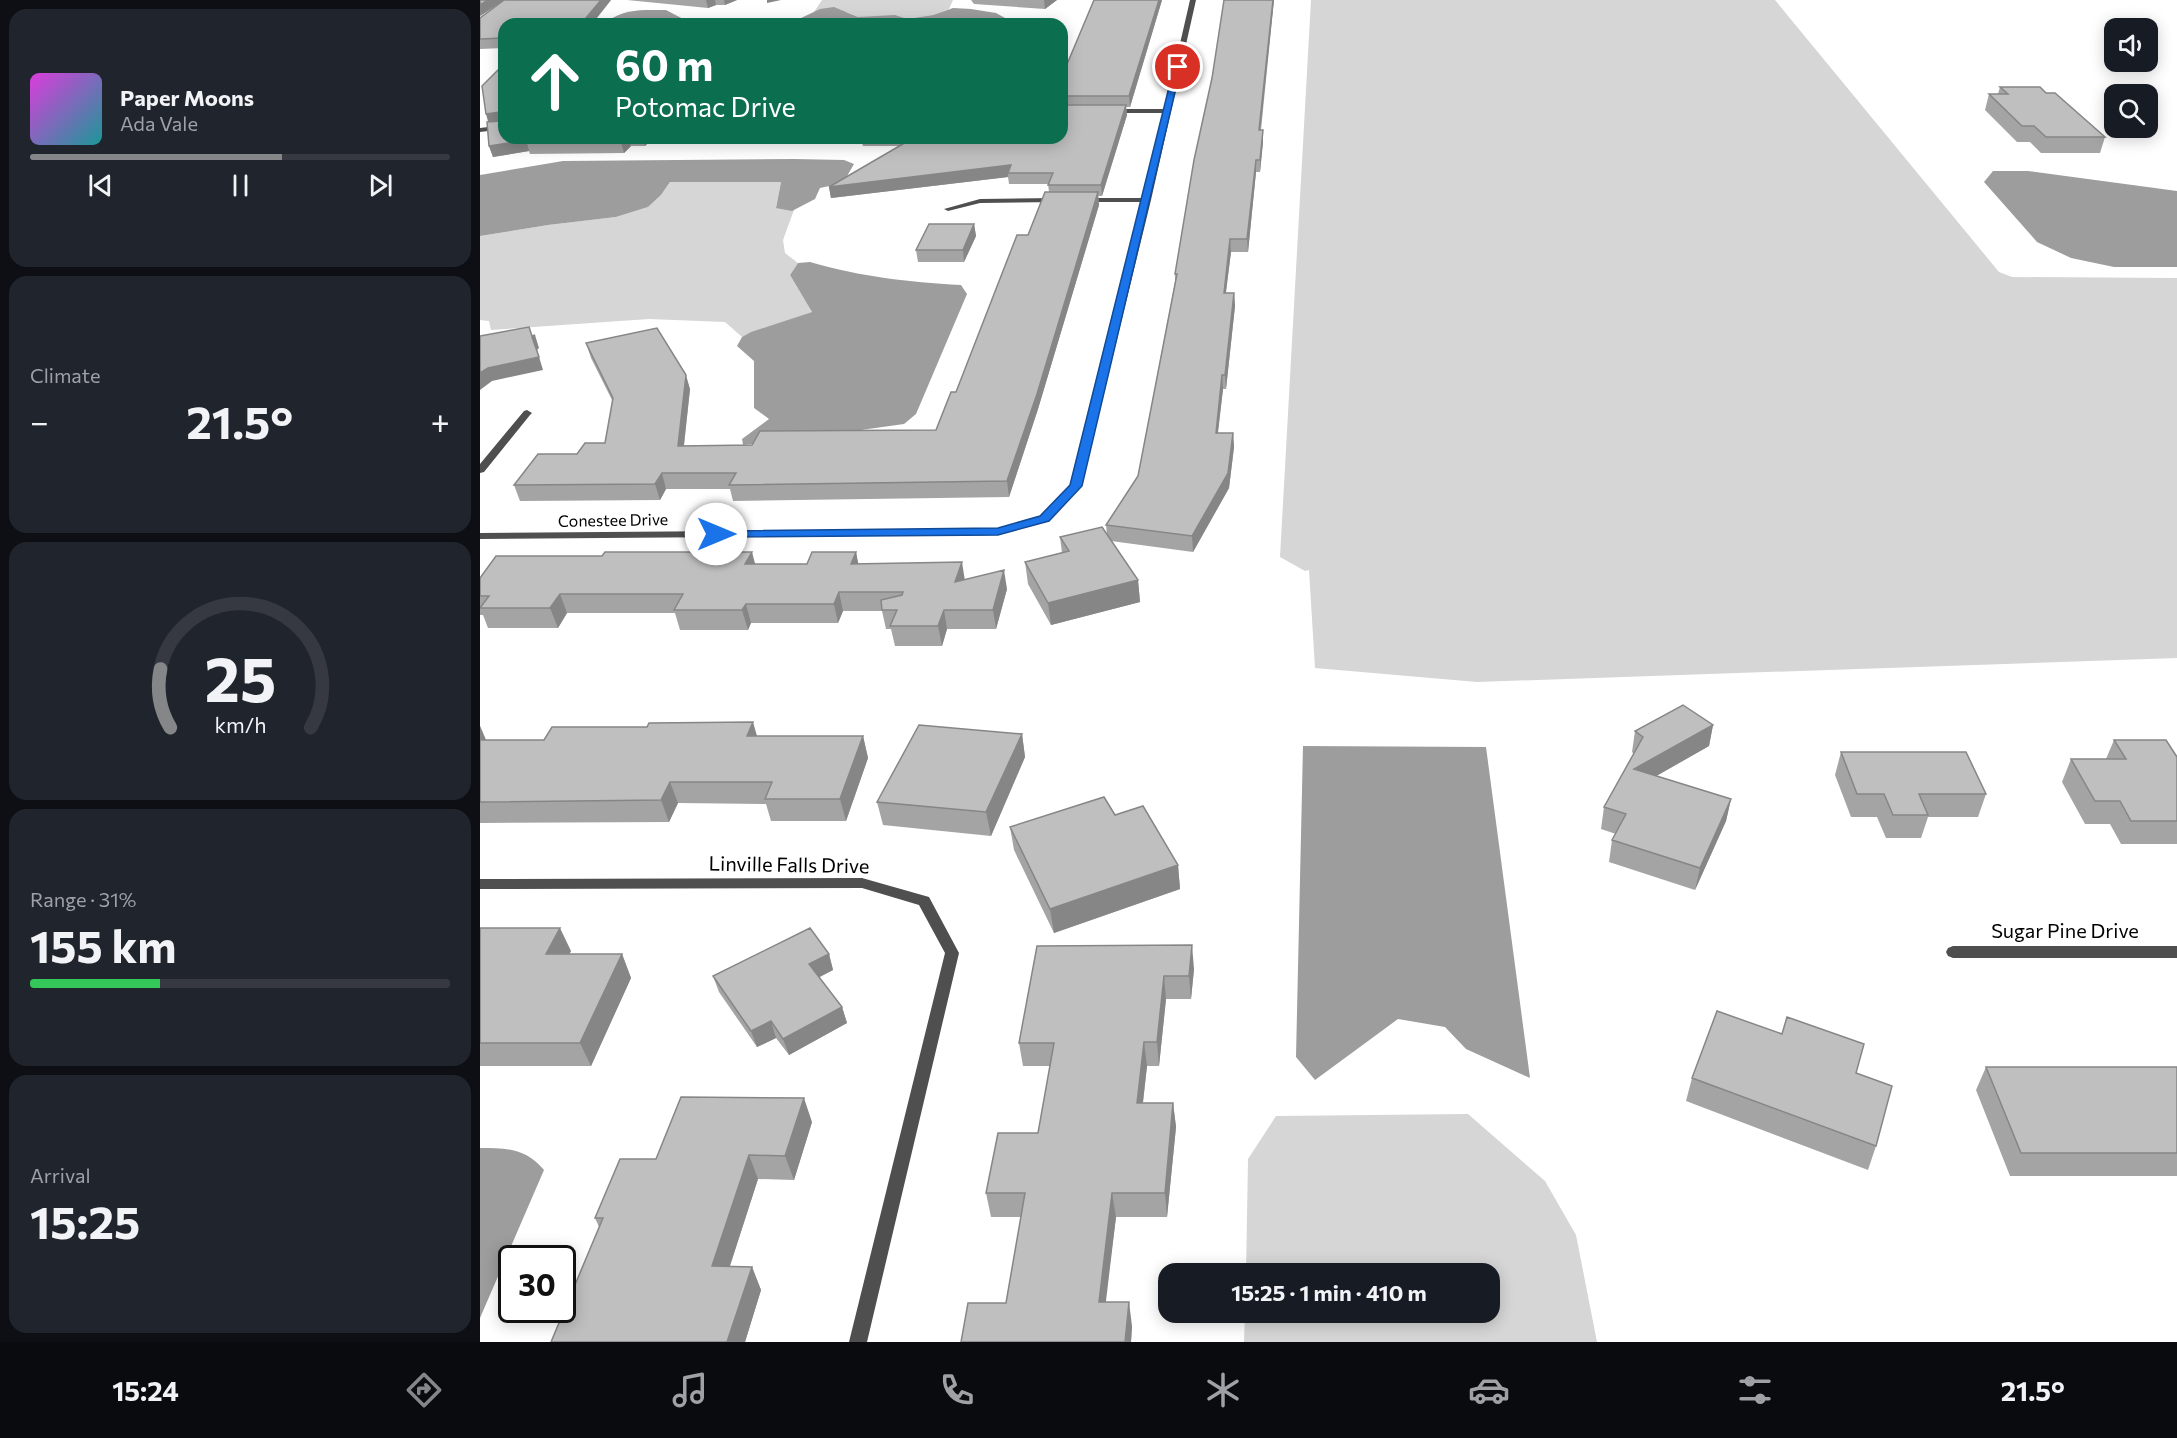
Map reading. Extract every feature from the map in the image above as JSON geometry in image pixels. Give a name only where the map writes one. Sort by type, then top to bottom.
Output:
[{"type":"street","name":"Conestee Drive","points":[[480,536],[998,532],[1044,518],[1076,486],[1147,200],[1193,0]]},
{"type":"street","points":[[1097,111],[1167,111]]},
{"type":"street","points":[[480,130],[498,128]]},
{"type":"street","points":[[948,209],[980,201],[1064,200]]},
{"type":"street","points":[[1075,200],[1147,200]]},
{"type":"street","points":[[480,470],[527,413]]},
{"type":"street","name":"Linville Falls Drive","points":[[480,884],[862,884],[924,901],[952,953],[858,1342]]},
{"type":"street","name":"Sugar Pine Drive","points":[[1953,952],[2177,952]]},
{"type":"shaded area","points":[[822,0],[953,0],[949,9],[933,15],[914,18],[858,17],[847,12],[814,12]]},
{"type":"shaded area","points":[[1311,0],[1775,0],[1999,272],[2012,277],[2177,278],[2177,658],[1477,682],[1315,668],[1309,570],[1305,571],[1280,557]]},
{"type":"shaded area","points":[[834,7],[858,17],[895,15],[904,18],[801,18],[820,9]]},
{"type":"shaded area","points":[[953,8],[996,13],[1005,18],[914,18],[933,15]]},
{"type":"shaded area","points":[[666,10],[681,18],[613,18],[628,12]]},
{"type":"shaded area","points":[[844,160],[854,164],[843,183],[820,188],[815,199],[792,211],[776,208],[781,182],[670,182],[661,195],[648,207],[616,217],[480,236],[480,175],[563,161]]},
{"type":"shaded area","points":[[1993,171],[2028,171],[2177,191],[2177,267],[2114,267],[2071,258],[2037,242],[1984,182]]},
{"type":"shaded area","points":[[670,182],[781,182],[776,207],[794,210],[783,240],[785,253],[798,263],[790,275],[812,312],[742,337],[725,322],[649,319],[491,330],[489,321],[480,320],[480,236],[616,217],[648,207],[661,195]]},
{"type":"shaded area","points":[[810,262],[848,272],[885,278],[961,285],[967,294],[916,414],[904,424],[743,445],[742,439],[769,419],[754,408],[754,361],[737,346],[742,337],[751,332],[812,312],[790,275],[798,263]]},
{"type":"shaded area","points":[[1303,746],[1486,747],[1530,1078],[1466,1049],[1445,1027],[1398,1019],[1315,1080],[1296,1057]]},
{"type":"shaded area","points":[[1468,1114],[1545,1181],[1576,1235],[1597,1342],[1244,1342],[1245,1323],[1500,1323],[1500,1263],[1246,1263],[1248,1159],[1276,1116]]},
{"type":"shaded area","points":[[480,1148],[499,1148],[523,1153],[544,1170],[512,1245],[498,1245],[498,1276],[480,1318]]},
{"type":"building","points":[[504,0],[601,0],[586,18],[498,18],[498,38],[480,39],[480,18]]},
{"type":"building","points":[[1094,0],[1159,0],[1129,96],[1068,96],[1068,62]]},
{"type":"building","points":[[1224,0],[1273,0],[1259,130],[1263,130],[1260,160],[1256,160],[1247,239],[1230,239],[1224,293],[1234,293],[1216,433],[1233,433],[1228,473],[1192,536],[1106,525],[1138,476],[1177,274],[1175,274],[1194,160],[1212,78]]},
{"type":"building","points":[[498,70],[498,112],[486,114],[482,86]]},
{"type":"building","points":[[2000,87],[2040,87],[2046,93],[2055,93],[2104,137],[2046,137],[2034,126],[2022,126],[1989,94],[2008,94]]},
{"type":"building","points":[[1068,105],[1126,105],[1101,185],[1048,185],[1053,173],[1008,173],[1011,165],[829,187],[903,144],[1068,144]]},
{"type":"building","points":[[498,121],[498,144],[502,144],[489,146],[487,122]]},
{"type":"building","points":[[1045,192],[1098,192],[1037,394],[1007,481],[729,485],[736,473],[662,473],[655,484],[514,485],[538,454],[577,454],[585,443],[605,443],[613,398],[586,343],[657,328],[686,375],[678,446],[752,445],[760,431],[936,430],[951,392],[956,392],[1017,235],[1028,235]]},
{"type":"building","points":[[929,224],[974,224],[963,250],[916,250]]},
{"type":"building","points":[[529,327],[532,336],[535,335],[532,337],[539,357],[488,368],[480,373],[480,336]]},
{"type":"building","points":[[1102,527],[1138,580],[1048,603],[1025,562],[1069,551],[1060,537]]},
{"type":"building","points":[[605,552],[752,552],[745,564],[807,564],[812,552],[856,552],[851,564],[962,562],[955,582],[1004,570],[993,610],[944,610],[938,626],[890,626],[897,610],[882,610],[881,600],[902,595],[903,592],[839,592],[834,604],[746,604],[742,610],[674,610],[683,594],[560,594],[550,608],[480,608],[489,596],[480,596],[480,578],[496,556],[602,556]]},
{"type":"building","points":[[1683,705],[1713,725],[1634,769],[1731,799],[1700,868],[1612,840],[1626,814],[1604,807],[1643,737],[1635,731]]},
{"type":"building","points":[[753,722],[747,736],[863,736],[840,799],[765,799],[772,782],[670,782],[661,800],[480,802],[480,740],[544,740],[552,727],[647,727],[649,723]]},
{"type":"building","points":[[919,725],[1022,734],[986,812],[877,802]]},
{"type":"building","points":[[2114,740],[2166,740],[2177,757],[2177,821],[2131,821],[2120,801],[2095,801],[2071,759],[2126,759]]},
{"type":"building","points":[[1841,752],[1966,752],[1986,794],[1919,794],[1928,815],[1893,815],[1884,794],[1857,794]]},
{"type":"building","points":[[1104,797],[1115,815],[1143,806],[1178,865],[1050,909],[1010,827]]},
{"type":"building","points":[[480,928],[560,928],[546,954],[622,954],[580,1043],[480,1043]]},
{"type":"building","points":[[810,928],[829,954],[809,964],[842,1007],[783,1039],[771,1021],[751,1031],[713,976]]},
{"type":"building","points":[[1192,945],[1189,976],[1164,976],[1157,1042],[1144,1042],[1137,1103],[1173,1103],[1165,1193],[1112,1193],[1099,1302],[1129,1302],[1125,1342],[961,1342],[968,1303],[1006,1303],[1025,1193],[986,1193],[998,1133],[1038,1133],[1054,1043],[1019,1043],[1037,946]]},
{"type":"building","points":[[1717,1011],[1782,1034],[1787,1017],[1864,1044],[1856,1073],[1892,1086],[1876,1146],[1692,1078]]},
{"type":"building","points":[[1986,1067],[2177,1067],[2177,1153],[2021,1153]]},
{"type":"building","points":[[681,1097],[804,1098],[785,1156],[749,1155],[712,1266],[752,1267],[727,1342],[551,1342],[559,1323],[576,1323],[576,1282],[603,1218],[595,1218],[620,1159],[656,1159]]},
{"type":"route","points":[[716,534],[998,532],[1044,518],[1076,486],[1178,67]]}]
